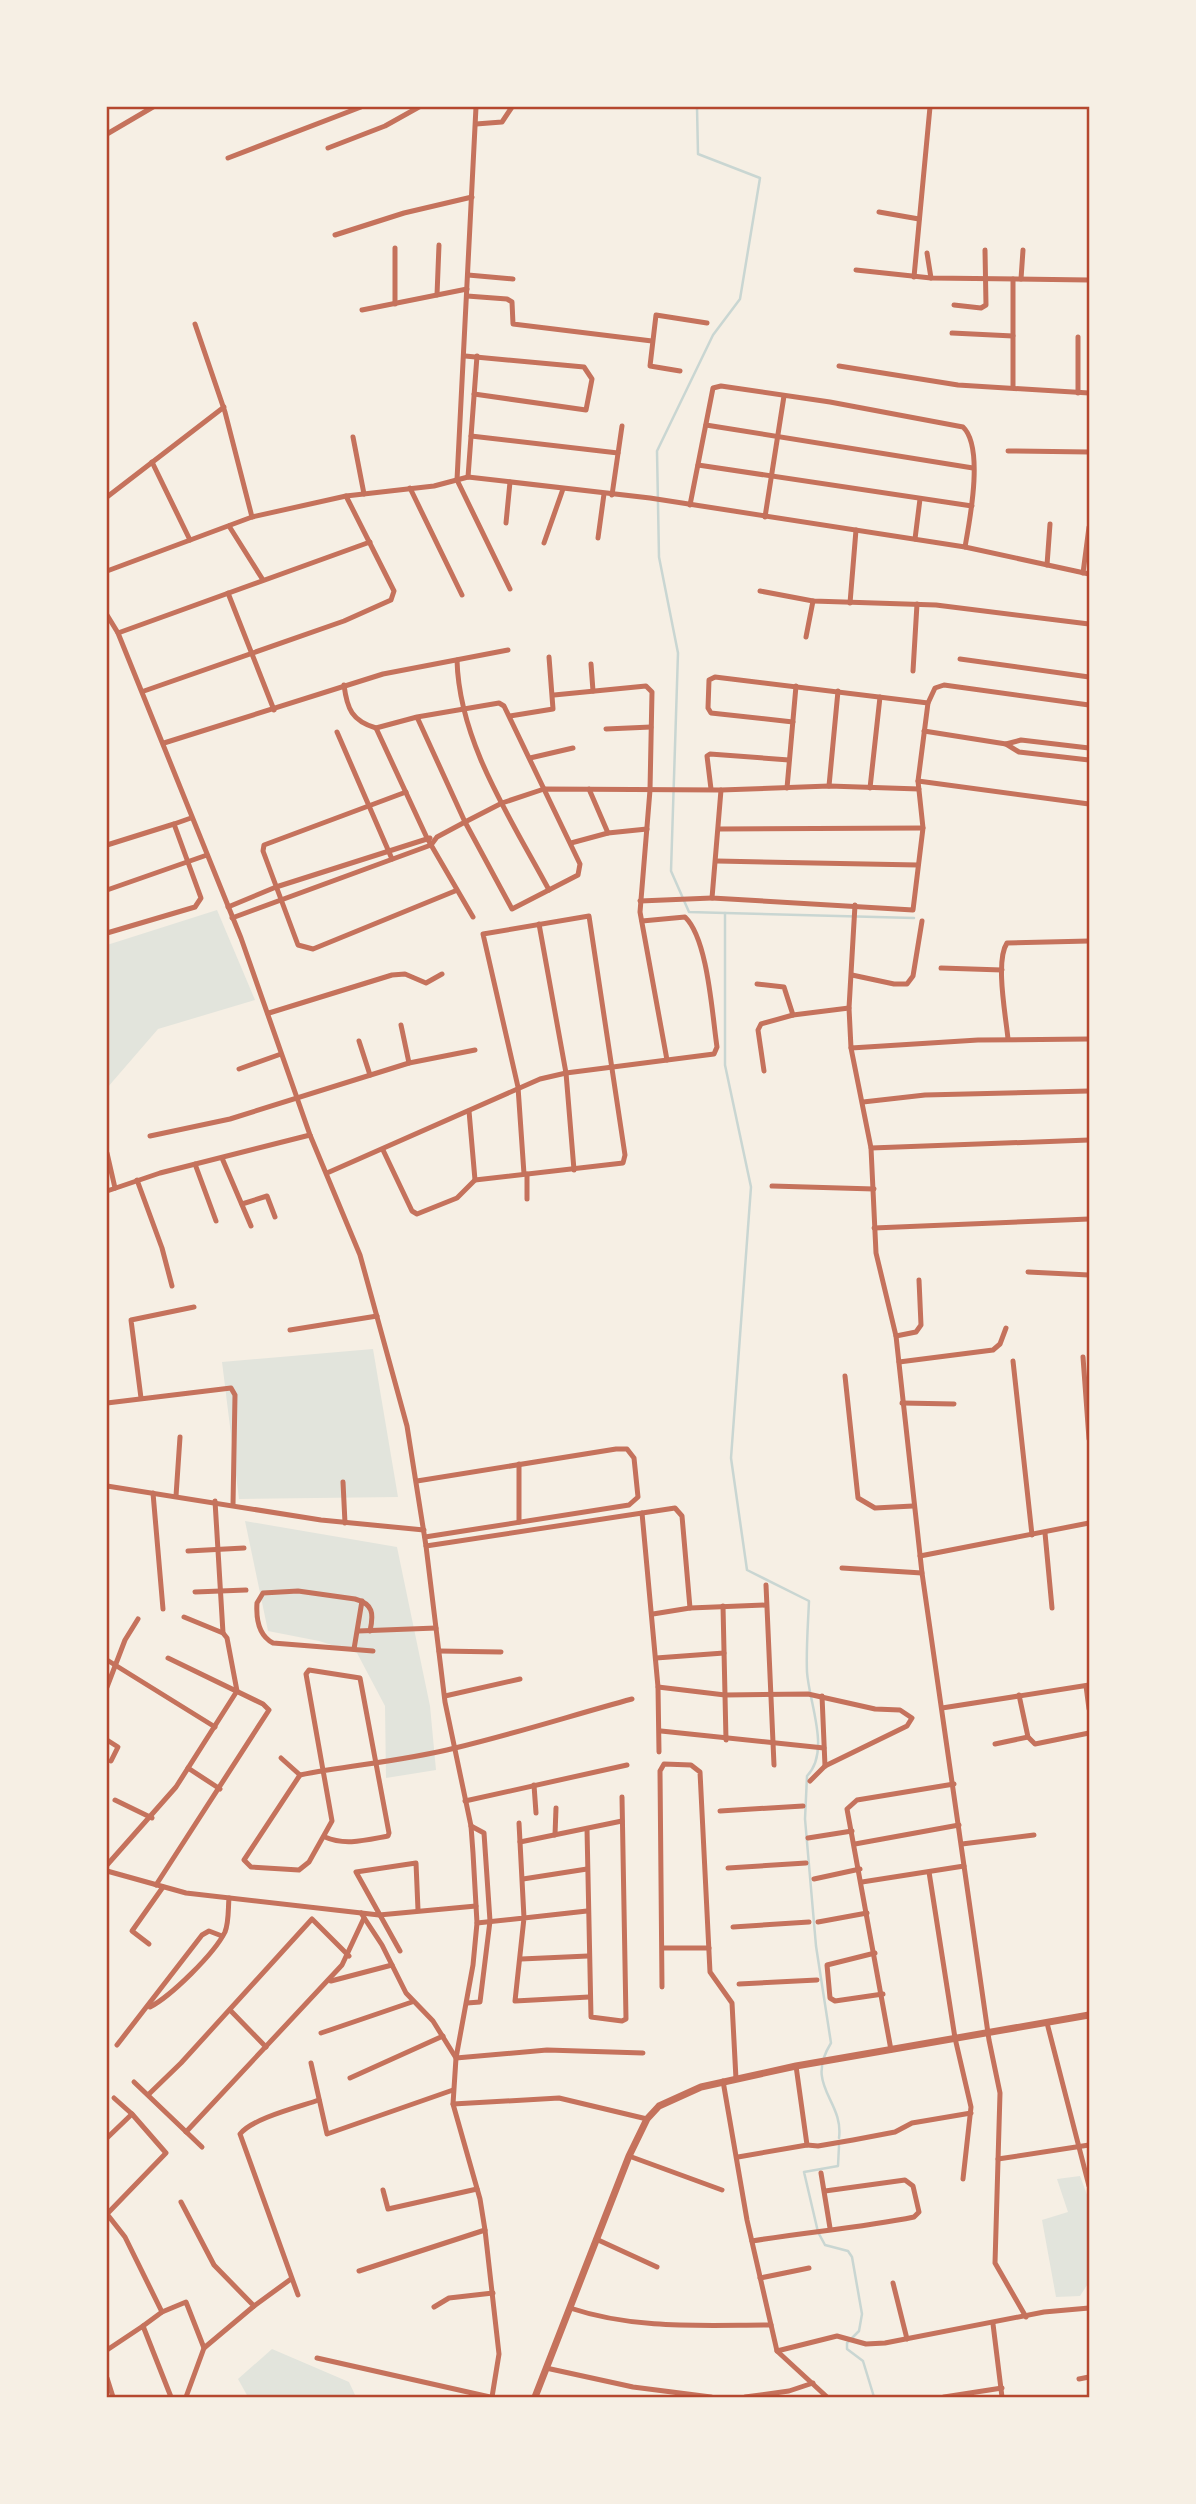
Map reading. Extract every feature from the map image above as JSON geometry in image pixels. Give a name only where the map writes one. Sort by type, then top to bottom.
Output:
[{"type":"street","points":[[107,134],[153,107]]},
{"type":"street","points":[[228,158],[361,107]]},
{"type":"street","points":[[328,148],[385,126],[419,107]]},
{"type":"street","points":[[476,107],[457,480],[510,589]]},
{"type":"street","points":[[476,124],[502,122],[512,107]]},
{"type":"street","points":[[914,277],[930,107]]},
{"type":"street","points":[[335,234],[404,213],[472,197]]},
{"type":"street","points":[[879,212],[919,219]]},
{"type":"street","points":[[437,295],[439,245]]},
{"type":"street","points":[[395,248],[395,304]]},
{"type":"street","points":[[954,305],[984,307],[987,303],[985,250]]},
{"type":"street","points":[[1021,279],[1023,250]]},
{"type":"street","points":[[927,253],[931,278]]},
{"type":"street","points":[[856,270],[931,278],[1089,280]]},
{"type":"street","points":[[468,275],[513,279]]},
{"type":"street","points":[[1013,279],[1013,387]]},
{"type":"street","points":[[362,310],[467,289]]},
{"type":"street","points":[[467,296],[507,299],[512,302],[513,324],[652,341]]},
{"type":"street","points":[[680,371],[650,366],[656,315],[707,323]]},
{"type":"street","points":[[195,324],[224,407],[252,517]]},
{"type":"street","points":[[952,333],[1013,336]]},
{"type":"street","points":[[1078,337],[1079,393]]},
{"type":"street","points":[[465,356],[584,367],[591,374],[592,384],[586,410],[474,394]]},
{"type":"street","points":[[468,477],[477,356]]},
{"type":"street","points":[[839,366],[958,385],[1089,393]]},
{"type":"street","points":[[690,505],[711,391],[717,387],[784,396],[963,427],[971,438],[973,468],[972,506],[965,547]]},
{"type":"street","points":[[765,517],[784,396]]},
{"type":"street","points":[[107,497],[224,407]]},
{"type":"street","points":[[706,425],[973,468]]},
{"type":"street","points":[[612,495],[622,426]]},
{"type":"street","points":[[471,436],[618,453]]},
{"type":"street","points":[[353,437],[364,494]]},
{"type":"street","points":[[1008,451],[1089,452]]},
{"type":"street","points":[[152,461],[190,540]]},
{"type":"street","points":[[698,465],[972,506]]},
{"type":"street","points":[[107,571],[252,517],[346,496],[468,477],[650,498],[915,539],[965,547],[1086,574],[1089,527]]},
{"type":"street","points":[[506,523],[509,482]]},
{"type":"street","points":[[410,488],[462,595]]},
{"type":"street","points":[[544,543],[563,489]]},
{"type":"street","points":[[598,538],[604,494]]},
{"type":"street","points":[[144,691],[391,600],[394,592],[346,496]]},
{"type":"street","points":[[915,539],[920,499]]},
{"type":"street","points":[[1047,565],[1050,524]]},
{"type":"street","points":[[229,526],[263,580]]},
{"type":"street","points":[[850,603],[856,530]]},
{"type":"street","points":[[118,633],[370,542]]},
{"type":"street","points":[[760,591],[813,601],[917,604],[1089,624]]},
{"type":"street","points":[[228,593],[274,710]]},
{"type":"street","points":[[806,637],[813,601]]},
{"type":"street","points":[[914,671],[917,604]]},
{"type":"street","points":[[107,615],[144,691],[191,818],[269,1013],[310,1135],[360,1255],[402,1401],[417,1481],[445,1696],[471,1826],[477,1923],[473,1965],[456,2058],[453,2104],[477,2189],[485,2230],[499,2354],[491,2397],[317,2358]]},
{"type":"street","points":[[164,743],[274,710],[344,685],[508,650]]},
{"type":"street","points":[[510,716],[550,712],[554,707],[549,657]]},
{"type":"street","points":[[960,659],[1089,677]]},
{"type":"street","points":[[457,660],[462,710],[502,803],[549,890]]},
{"type":"street","points":[[591,664],[593,691]]},
{"type":"street","points":[[793,722],[711,713],[708,708],[709,680],[715,677],[928,703]]},
{"type":"street","points":[[344,685],[350,712],[364,724],[376,728],[417,717],[499,704],[504,706],[571,843],[581,872],[512,909],[465,822],[417,717]]},
{"type":"street","points":[[643,901],[712,898],[913,910],[923,828],[918,781],[928,703],[935,688],[944,685],[1089,705]]},
{"type":"street","points":[[787,788],[796,686]]},
{"type":"street","points":[[554,695],[648,687],[652,692],[654,790],[647,829],[642,921],[667,1060]]},
{"type":"street","points":[[829,786],[838,691]]},
{"type":"street","points":[[870,788],[880,697]]},
{"type":"street","points":[[606,729],[651,727]]},
{"type":"street","points":[[376,728],[427,838],[473,916]]},
{"type":"street","points":[[924,731],[1006,744],[1019,752],[1089,760]]},
{"type":"street","points":[[337,732],[392,859]]},
{"type":"street","points":[[1006,744],[1021,740],[1089,748]]},
{"type":"street","points":[[1061,757],[1063,745]]},
{"type":"street","points":[[530,758],[573,748]]},
{"type":"street","points":[[709,789],[709,754],[789,760]]},
{"type":"street","points":[[918,781],[1089,804]]},
{"type":"street","points":[[228,907],[276,887],[387,850],[437,837],[502,803],[544,789],[721,790],[829,786],[919,789]]},
{"type":"street","points":[[589,789],[608,833]]},
{"type":"street","points":[[712,898],[720,829],[721,790]]},
{"type":"street","points":[[405,792],[264,845],[263,851],[298,945],[307,949],[456,891]]},
{"type":"street","points":[[107,845],[191,818]]},
{"type":"street","points":[[107,933],[198,905],[201,898],[174,824]]},
{"type":"street","points":[[720,829],[923,828]]},
{"type":"street","points":[[571,843],[608,833],[647,829]]},
{"type":"street","points":[[232,918],[431,845],[437,837]]},
{"type":"street","points":[[107,890],[207,855]]},
{"type":"street","points":[[717,861],[918,865]]},
{"type":"street","points":[[855,905],[849,1008],[852,1048],[871,1148],[874,1228],[880,1272],[899,1362],[922,1573],[1000,2093],[995,2263],[1026,2317]]},
{"type":"street","points":[[383,1150],[414,1213],[457,1198],[475,1180],[526,1174],[619,1165],[625,1160],[614,1067],[589,916],[483,934],[518,1087],[526,1174],[527,1199]]},
{"type":"street","points":[[327,1173],[518,1087],[566,1073],[709,1056],[716,1050],[701,951],[685,917],[642,921]]},
{"type":"street","points":[[852,975],[907,984],[914,976],[922,921]]},
{"type":"street","points":[[539,923],[566,1073],[573,1170]]},
{"type":"street","points":[[1007,1039],[1003,951],[1011,942],[1089,941]]},
{"type":"street","points":[[941,968],[1002,970]]},
{"type":"street","points":[[269,1013],[391,975],[405,974],[426,983],[442,974]]},
{"type":"street","points":[[757,984],[784,987],[793,1015]]},
{"type":"street","points":[[764,1071],[759,1027],[765,1022],[793,1015],[849,1008]]},
{"type":"street","points":[[401,1025],[409,1063]]},
{"type":"street","points":[[852,1048],[1007,1039],[1089,1039]]},
{"type":"street","points":[[359,1041],[370,1075]]},
{"type":"street","points":[[150,1136],[298,1101],[409,1063],[475,1050]]},
{"type":"street","points":[[239,1069],[281,1054]]},
{"type":"street","points":[[863,1102],[925,1095],[1089,1091]]},
{"type":"street","points":[[469,1111],[475,1180]]},
{"type":"street","points":[[107,1191],[195,1164],[310,1135]]},
{"type":"street","points":[[871,1148],[1089,1140]]},
{"type":"street","points":[[107,1153],[115,1188]]},
{"type":"street","points":[[222,1158],[251,1226]]},
{"type":"street","points":[[195,1164],[216,1221]]},
{"type":"street","points":[[137,1181],[166,1260],[172,1286]]},
{"type":"street","points":[[772,1186],[874,1189]]},
{"type":"street","points":[[242,1204],[268,1196],[275,1217]]},
{"type":"street","points":[[874,1228],[1089,1219]]},
{"type":"street","points":[[1028,1272],[1089,1275]]},
{"type":"street","points":[[895,1336],[916,1332],[921,1325],[919,1280]]},
{"type":"street","points":[[141,1398],[131,1320],[194,1307]]},
{"type":"street","points":[[290,1330],[377,1316]]},
{"type":"street","points":[[899,1362],[993,1350],[1000,1344],[1006,1328]]},
{"type":"street","points":[[1083,1357],[1089,1439]]},
{"type":"street","points":[[1013,1361],[1032,1535]]},
{"type":"street","points":[[845,1376],[858,1497],[863,1503],[874,1508],[913,1506]]},
{"type":"street","points":[[107,1403],[229,1387],[233,1391],[233,1505]]},
{"type":"street","points":[[902,1404],[954,1404]]},
{"type":"street","points":[[176,1496],[180,1437]]},
{"type":"street","points":[[107,1486],[424,1534],[629,1505],[638,1497],[634,1458],[627,1450],[417,1481]]},
{"type":"street","points":[[519,1464],[519,1522]]},
{"type":"street","points":[[343,1482],[345,1523]]},
{"type":"street","points":[[153,1493],[163,1609]]},
{"type":"street","points":[[107,1865],[152,1818],[188,1768],[237,1691],[230,1643],[223,1633],[215,1502]]},
{"type":"street","points":[[426,1546],[671,1508],[682,1516],[690,1608]]},
{"type":"street","points":[[642,1513],[653,1614],[661,1731],[659,1752]]},
{"type":"street","points":[[920,1556],[1089,1523]]},
{"type":"street","points":[[1045,1533],[1052,1608]]},
{"type":"street","points":[[188,1550],[244,1548]]},
{"type":"street","points":[[842,1568],[922,1573]]},
{"type":"street","points":[[766,1585],[775,1765]]},
{"type":"street","points":[[195,1592],[246,1590]]},
{"type":"street","points":[[370,1631],[374,1615],[362,1601],[298,1591],[264,1593],[257,1603],[260,1629],[268,1641],[373,1651]]},
{"type":"street","points":[[355,1649],[362,1601]]},
{"type":"street","points":[[653,1614],[690,1608],[766,1605]]},
{"type":"street","points":[[723,1606],[726,1740]]},
{"type":"street","points":[[184,1617],[223,1633]]},
{"type":"street","points":[[107,1687],[138,1619]]},
{"type":"street","points":[[358,1631],[436,1628]]},
{"type":"street","points":[[439,1651],[501,1652]]},
{"type":"street","points":[[656,1658],[724,1653]]},
{"type":"street","points":[[149,1944],[132,1931],[269,1710],[264,1704],[168,1658]]},
{"type":"street","points":[[107,1660],[215,1727]]},
{"type":"street","points":[[325,1837],[349,1842],[389,1834],[374,1761],[360,1677],[309,1670],[306,1674],[324,1770],[332,1821],[325,1837],[299,1870],[251,1867],[244,1863],[300,1775],[324,1770],[374,1761],[454,1749],[632,1699]]},
{"type":"street","points":[[445,1696],[520,1679]]},
{"type":"street","points":[[942,1708],[1088,1685],[1089,1709]]},
{"type":"street","points":[[658,1687],[725,1695],[772,1692],[808,1694],[875,1709],[900,1710],[912,1718],[907,1726],[825,1766],[810,1782]]},
{"type":"street","points":[[1020,1695],[1028,1737],[1038,1745],[1089,1733]]},
{"type":"street","points":[[819,1696],[825,1766]]},
{"type":"street","points":[[661,1731],[726,1740],[822,1748]]},
{"type":"street","points":[[995,1744],[1028,1737]]},
{"type":"street","points":[[107,1740],[118,1747],[111,1761]]},
{"type":"street","points":[[281,1758],[300,1775]]},
{"type":"street","points":[[662,1987],[664,1948],[660,1771],[664,1764],[691,1765],[699,1772],[711,1977],[732,2003],[736,2079]]},
{"type":"street","points":[[465,1801],[626,1765]]},
{"type":"street","points":[[188,1768],[220,1789]]},
{"type":"street","points":[[891,2051],[883,1994],[847,1809],[857,1800],[954,1784]]},
{"type":"street","points":[[534,1785],[536,1813]]},
{"type":"street","points":[[587,1829],[589,1997],[594,2019],[625,2021],[622,1797]]},
{"type":"street","points":[[115,1800],[152,1818]]},
{"type":"street","points":[[720,1811],[803,1806]]},
{"type":"street","points":[[555,1835],[556,1808]]},
{"type":"street","points":[[520,1842],[622,1821]]},
{"type":"street","points":[[519,1823],[524,1918],[516,2002],[589,1997]]},
{"type":"street","points":[[855,1844],[959,1825]]},
{"type":"street","points":[[467,2003],[480,2002],[490,1921],[485,1833],[471,1826]]},
{"type":"street","points":[[808,1839],[852,1831]]},
{"type":"street","points":[[962,1844],[1034,1835]]},
{"type":"street","points":[[473,1853],[487,1850]]},
{"type":"street","points":[[400,1951],[356,1871],[416,1863],[418,1910]]},
{"type":"street","points":[[728,1868],[806,1863]]},
{"type":"street","points":[[862,1882],[964,1866]]},
{"type":"street","points":[[523,1879],[587,1869]]},
{"type":"street","points":[[814,1879],[860,1869]]},
{"type":"street","points":[[107,1871],[160,1886],[362,1916],[476,1906]]},
{"type":"street","points":[[929,1872],[955,2038],[971,2113],[963,2179]]},
{"type":"street","points":[[475,1881],[489,1880]]},
{"type":"street","points":[[148,2009],[164,1999],[222,1936],[227,1923],[229,1898]]},
{"type":"street","points":[[477,1923],[587,1912]]},
{"type":"street","points":[[818,1922],[867,1913]]},
{"type":"street","points":[[186,2132],[329,1981],[349,1956],[362,1916]]},
{"type":"street","points":[[362,1916],[412,2002],[425,2011],[456,2058]]},
{"type":"street","points":[[149,2094],[312,1919],[349,1956]]},
{"type":"street","points":[[733,1927],[809,1923]]},
{"type":"street","points":[[117,2045],[148,2009],[202,1935],[209,1931],[222,1936]]},
{"type":"street","points":[[664,1948],[709,1948]]},
{"type":"street","points":[[875,1953],[830,1963],[825,1971],[833,2001],[883,1994]]},
{"type":"street","points":[[521,1959],[588,1956]]},
{"type":"street","points":[[473,1965],[486,1964]]},
{"type":"street","points":[[329,1981],[392,1965]]},
{"type":"street","points":[[739,1984],[817,1980]]},
{"type":"street","points":[[321,2033],[412,2002]]},
{"type":"street","points":[[230,2010],[266,2047]]},
{"type":"street","points":[[535,2397],[629,2156],[647,2119],[670,2099],[723,2081],[796,2066],[1089,2015]]},
{"type":"street","points":[[1047,2023],[1089,2186]]},
{"type":"street","points":[[350,2078],[443,2036]]},
{"type":"street","points":[[456,2058],[547,2050],[643,2053]]},
{"type":"street","points":[[311,2063],[327,2134],[453,2090]]},
{"type":"street","points":[[796,2066],[807,2145]]},
{"type":"street","points":[[134,2081],[202,2147]]},
{"type":"street","points":[[723,2081],[752,2241],[777,2351],[827,2397]]},
{"type":"street","points":[[114,2098],[132,2114],[166,2154],[107,2214],[125,2237],[162,2312]]},
{"type":"street","points":[[453,2104],[559,2098],[647,2119]]},
{"type":"street","points":[[298,2295],[240,2134],[271,2117],[319,2100]]},
{"type":"street","points":[[738,2157],[853,2140],[895,2132],[912,2123],[971,2113]]},
{"type":"street","points":[[107,2138],[132,2114]]},
{"type":"street","points":[[998,2159],[1089,2145]]},
{"type":"street","points":[[629,2156],[722,2190]]},
{"type":"street","points":[[821,2173],[827,2229]]},
{"type":"street","points":[[752,2241],[827,2229],[852,2229],[914,2217],[919,2209],[914,2186],[905,2180],[825,2191]]},
{"type":"street","points":[[383,2190],[388,2210],[477,2189]]},
{"type":"street","points":[[181,2202],[214,2265],[254,2306]]},
{"type":"street","points":[[359,2271],[485,2230]]},
{"type":"street","points":[[596,2239],[657,2267]]},
{"type":"street","points":[[761,2278],[809,2268]]},
{"type":"street","points":[[186,2397],[204,2348],[291,2279]]},
{"type":"street","points":[[893,2283],[908,2339]]},
{"type":"street","points":[[434,2307],[449,2298],[493,2293]]},
{"type":"street","points":[[107,2350],[162,2312],[186,2302],[204,2348]]},
{"type":"street","points":[[570,2308],[613,2321],[771,2325]]},
{"type":"street","points":[[777,2351],[816,2339],[848,2337],[874,2344],[993,2325],[1061,2310],[1089,2308]]},
{"type":"street","points":[[993,2325],[1002,2397]]},
{"type":"street","points":[[143,2326],[171,2397]]},
{"type":"street","points":[[546,2368],[633,2387],[711,2397]]},
{"type":"street","points":[[1079,2379],[1089,2377]]},
{"type":"street","points":[[107,2378],[113,2397]]},
{"type":"street","points":[[745,2397],[789,2391],[813,2383]]},
{"type":"street","points":[[944,2397],[1002,2388]]},
{"type":"shaded area","points":[[217,910],[255,1000],[158,1029],[107,1088],[107,945]]},
{"type":"shaded area","points":[[373,1349],[398,1497],[239,1499],[222,1362]]},
{"type":"shaded area","points":[[245,1521],[397,1547],[430,1706],[436,1770],[386,1778],[385,1706],[357,1653],[319,1641],[268,1631]]},
{"type":"shaded area","points":[[1080,2176],[1089,2200],[1089,2282],[1080,2296],[1056,2297],[1042,2220],[1068,2212],[1057,2179]]},
{"type":"shaded area","points":[[272,2349],[349,2382],[356,2397],[248,2397],[238,2379]]},
{"type":"waterway","points":[[697,107],[698,154],[760,178],[740,299],[713,335],[657,451],[659,557],[678,653],[671,871],[689,912],[725,913],[725,1065],[751,1187],[731,1458],[747,1570],[809,1601],[807,1672],[818,1740],[814,1766],[807,1776],[805,1819],[816,1946],[831,2043],[824,2058],[823,2082],[836,2113],[839,2138]]},
{"type":"waterway","points":[[725,913],[914,918]]},
{"type":"waterway","points":[[839,2146],[838,2166],[804,2172],[818,2232],[825,2245],[848,2251],[852,2257],[862,2314],[859,2331],[847,2343],[847,2349],[863,2361],[874,2397]]}]
